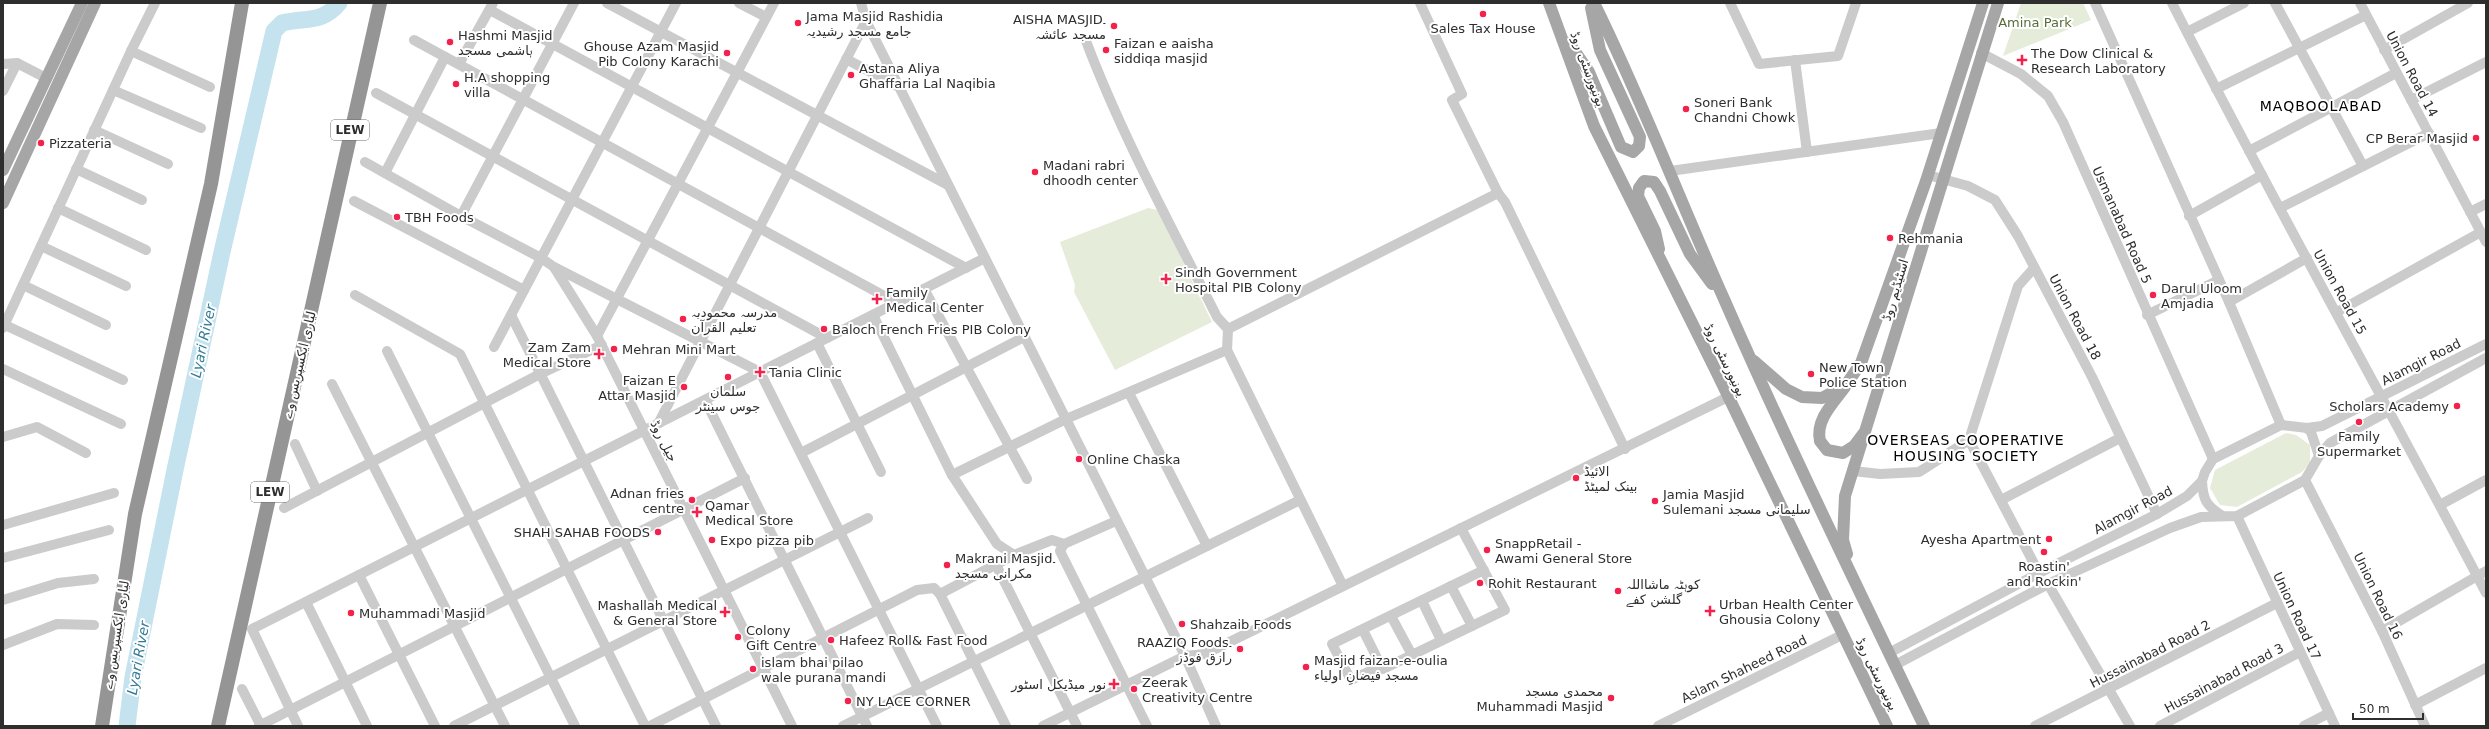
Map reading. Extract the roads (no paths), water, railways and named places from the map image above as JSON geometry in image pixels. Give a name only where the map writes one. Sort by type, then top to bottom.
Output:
[{"type":"highway","name":"لیاری ایکسپریس وے","points":[[102,726],[135,514],[211,184],[242,3]]},
{"type":"highway","name":"لیاری ایکسپریس وے","points":[[218,726],[380,3]]},
{"type":"main road","points":[[3,170],[82,3]]},
{"type":"main road","points":[[3,203],[95,3]]},
{"type":"main road","name":"یونیورسٹی روڈ","points":[[1549,3],[1594,126],[1728,397],[1887,726]]},
{"type":"main road","points":[[1556,25],[1589,72],[1621,147],[1633,152],[1639,146],[1640,137],[1600,50],[1590,3]]},
{"type":"main road","name":"یونیورسٹی روڈ","points":[[1594,3],[1670,171],[1724,300],[1803,475],[1924,726]]},
{"type":"main road","name":"اسٹیڈیم روڈ","points":[[1750,357],[1786,389],[1802,398],[1822,398],[1846,385],[1861,363],[1928,175],[1983,3]]},
{"type":"main road","name":"اسٹیڈیم روڈ","points":[[1857,587],[1842,540],[1845,496],[1868,427],[1981,53],[1998,3]]},
{"type":"main road","points":[[1662,265],[1655,232],[1638,196],[1639,188],[1644,182],[1654,182],[1660,191],[1690,254],[1724,300]]},
{"type":"main road","points":[[1846,385],[1824,416],[1820,426],[1820,441],[1827,450],[1843,453],[1854,446],[1868,427]]},
{"type":"street","points":[[123,380],[4,327],[130,51],[155,3]]},
{"type":"street","points":[[461,216],[574,3]]},
{"type":"street","points":[[607,3],[948,185]]},
{"type":"street","points":[[494,347],[676,3]]},
{"type":"street","points":[[739,3],[766,17]]},
{"type":"street","points":[[284,508],[372,461],[485,404],[599,341],[617,299],[774,3]]},
{"type":"street","points":[[861,3],[866,22],[948,185],[983,259],[1066,419],[1185,656],[1216,726]]},
{"type":"street","points":[[1420,3],[1462,94],[1452,100],[1498,193],[1505,202],[1624,449]]},
{"type":"street","points":[[1730,3],[1759,64],[1838,56],[1856,3]]},
{"type":"street","name":"Union Road 15","points":[[2172,3],[2249,151],[2383,396],[2440,505],[2482,574],[2486,593]]},
{"type":"street","points":[[2187,32],[2244,3]]},
{"type":"street","points":[[2275,3],[2300,48],[2330,108],[2363,166]]},
{"type":"street","name":"Union Road 14","points":[[2360,3],[2486,242]]},
{"type":"street","points":[[2384,50],[2468,3]]},
{"type":"street","points":[[2099,4],[2189,216],[2229,302],[2281,424],[2213,459]]},
{"type":"street","points":[[459,64],[491,6],[552,44],[789,170],[966,268]]},
{"type":"street","points":[[2216,89],[2366,15]]},
{"type":"street","points":[[658,424],[866,22]]},
{"type":"street","points":[[414,40],[897,303]]},
{"type":"street","points":[[1086,41],[1106,92],[1136,157],[1217,317],[1228,329],[1227,350],[1343,586]]},
{"type":"street","points":[[130,51],[210,87]]},
{"type":"street","name":"Usmanabad Road 5","points":[[1981,53],[2021,74],[2048,96],[2062,122],[2147,315],[2213,459]]},
{"type":"street","points":[[386,173],[446,57]]},
{"type":"street","points":[[846,59],[899,87]]},
{"type":"street","points":[[1795,60],[1807,152]]},
{"type":"street","points":[[2411,100],[2486,62]]},
{"type":"street","points":[[3,91],[17,63]]},
{"type":"street","points":[[3,64],[17,63],[46,78]]},
{"type":"street","points":[[2249,151],[2396,73]]},
{"type":"street","points":[[113,90],[201,128]]},
{"type":"street","points":[[376,93],[827,338]]},
{"type":"street","points":[[94,130],[168,164]]},
{"type":"street","points":[[1670,171],[1942,133]]},
{"type":"street","points":[[2280,208],[2429,133]]},
{"type":"street","name":"جیل روڈ","points":[[365,162],[461,216],[542,258],[554,267],[599,341],[765,669],[792,726]]},
{"type":"street","points":[[76,169],[142,200]]},
{"type":"street","name":"Union Road 18","points":[[1928,175],[1968,186],[1995,200],[2018,236],[2092,376],[2157,514]]},
{"type":"street","points":[[2189,216],[2262,175]]},
{"type":"street","points":[[1228,329],[1498,193]]},
{"type":"street","points":[[354,201],[524,290]]},
{"type":"street","points":[[2470,212],[2486,204]]},
{"type":"street","points":[[58,208],[146,250]]},
{"type":"street","points":[[2337,312],[2481,232]]},
{"type":"street","points":[[41,246],[126,286]]},
{"type":"street","points":[[2229,302],[2307,258]]},
{"type":"street","points":[[298,726],[252,629],[983,259]]},
{"type":"street","points":[[554,267],[760,372],[937,726]]},
{"type":"street","points":[[1853,471],[1880,474],[1919,472],[1969,440],[2018,286],[2034,268]]},
{"type":"street","points":[[2147,315],[2219,280]]},
{"type":"street","points":[[23,285],[106,325]]},
{"type":"street","points":[[924,289],[965,366],[1011,446],[1027,479]]},
{"type":"street","points":[[355,296],[460,354],[645,726]]},
{"type":"street","points":[[511,315],[716,726]]},
{"type":"street","points":[[872,315],[952,475],[997,544],[1014,555]]},
{"type":"street","points":[[801,453],[965,366],[1024,337]]},
{"type":"street","points":[[817,343],[856,424],[882,472]]},
{"type":"street","name":"Alamgir Road","points":[[2281,424],[2307,428],[2322,426],[2486,344]]},
{"type":"street","points":[[952,475],[1066,419],[1227,350]]},
{"type":"street","points":[[387,351],[575,726]]},
{"type":"street","name":"Alamgir Road","points":[[2305,480],[2319,456],[2330,443],[2486,358]]},
{"type":"street","points":[[3,369],[120,424]]},
{"type":"street","points":[[332,384],[505,726]]},
{"type":"street","points":[[1129,393],[1207,546]]},
{"type":"street","points":[[1043,726],[1185,656],[1205,654],[1728,397]]},
{"type":"street","points":[[705,400],[867,726]]},
{"type":"street","points":[[3,437],[37,427],[86,453]]},
{"type":"street","points":[[2307,428],[2311,432],[2319,456]]},
{"type":"street","points":[[2001,500],[2120,438]]},
{"type":"street","points":[[1969,440],[2038,573]]},
{"type":"street","points":[[295,444],[317,491]]},
{"type":"street","name":"Alamgir Road","points":[[1889,653],[2038,573],[2157,514],[2188,496],[2202,481],[2205,472],[2213,459]]},
{"type":"street","points":[[242,689],[260,726],[744,478]]},
{"type":"street","points":[[1895,665],[2048,584],[2170,528],[2201,517],[2221,515],[2237,516],[2305,480]]},
{"type":"street","name":"Union Road 16","points":[[2305,480],[2382,631],[2425,726]]},
{"type":"street","points":[[2440,505],[2486,480]]},
{"type":"street","points":[[2202,481],[2202,493],[2207,506],[2221,515]]},
{"type":"street","points":[[3,525],[114,493]]},
{"type":"street","points":[[843,726],[1300,500]]},
{"type":"street","name":"Union Road 17","points":[[2237,516],[2335,726]]},
{"type":"street","points":[[454,726],[868,518]]},
{"type":"street","points":[[1116,521],[1064,544],[1060,550],[1086,606],[1147,726]]},
{"type":"street","points":[[1363,630],[1383,669],[1505,610],[1461,528]]},
{"type":"street","points":[[3,558],[109,530]]},
{"type":"street","points":[[940,594],[1014,555],[1052,540],[1064,544]]},
{"type":"street","points":[[996,565],[1077,726]]},
{"type":"street","points":[[1381,666],[1351,680],[1332,644],[1484,570]]},
{"type":"street","points":[[360,574],[435,726]]},
{"type":"street","points":[[2382,631],[2482,574]]},
{"type":"street","points":[[3,600],[58,583],[94,580]]},
{"type":"street","points":[[2048,584],[2111,689],[2130,726]]},
{"type":"street","points":[[1451,586],[1472,626]]},
{"type":"street","points":[[650,726],[824,639],[917,590],[934,588],[940,594],[1006,726]]},
{"type":"street","points":[[1422,601],[1441,640]]},
{"type":"street","points":[[306,602],[367,726]]},
{"type":"street","name":"Hussainabad Road 2","points":[[2035,726],[2111,689],[2277,603]]},
{"type":"street","points":[[1391,616],[1412,655]]},
{"type":"street","points":[[3,644],[57,624],[94,625]]},
{"type":"street","name":"Aslam Shaheed Road","points":[[1658,726],[1842,635]]},
{"type":"street","name":"Hussainabad Road 3","points":[[2160,726],[2300,652]]},
{"type":"street","points":[[2415,705],[2486,668]]},
{"type":"street","points":[[2304,726],[2328,713]]},
{"type":"waterway","name":"Lyari River","points":[[127,726],[133,677],[175,470],[222,252],[274,31],[282,23],[320,17],[333,10],[339,3]]},
{"type":"place","name":"Sales Tax House","points":[[1483,14]]},
{"type":"place","name":"Jama Masjid Rashidia جامع مسجد رشیدیہ","points":[[798,23]]},
{"type":"place","name":"AISHA MASJID۔ مسجد عائشہ","points":[[1114,26]]},
{"type":"place","name":"Hashmi Masjid ہاشمی مسجد","points":[[450,42]]},
{"type":"place","name":"Faizan e aaisha siddiqa masjid","points":[[1106,50]]},
{"type":"place","name":"Ghouse Azam Masjid Pib Colony Karachi","points":[[727,53]]},
{"type":"place","name":"The Dow Clinical & Research Laboratory","points":[[2022,60]]},
{"type":"place","name":"Astana Aliya Ghaffaria Lal Naqibia","points":[[851,75]]},
{"type":"place","name":"H.A shopping villa","points":[[456,84]]},
{"type":"place","name":"Soneri Bank Chandni Chowk","points":[[1686,109]]},
{"type":"place","name":"CP Berar Masjid","points":[[2476,138]]},
{"type":"place","name":"Pizzateria","points":[[41,143]]},
{"type":"place","name":"Madani rabri dhoodh center","points":[[1035,172]]},
{"type":"place","name":"TBH Foods","points":[[397,217]]},
{"type":"place","name":"Rehmania","points":[[1890,238]]},
{"type":"place","name":"Sindh Government Hospital PIB Colony","points":[[1166,279]]},
{"type":"place","name":"Darul Uloom Amjadia","points":[[2153,295]]},
{"type":"place","name":"Family Medical Center","points":[[877,299]]},
{"type":"place","name":"مدرسہ محمودیہ تعلیم القرآن","points":[[683,319]]},
{"type":"place","name":"Baloch French Fries PIB Colony","points":[[824,329]]},
{"type":"place","name":"Mehran Mini Mart","points":[[614,349]]},
{"type":"place","name":"Zam Zam Medical Store","points":[[599,354]]},
{"type":"place","name":"Tania Clinic","points":[[760,372]]},
{"type":"place","name":"New Town Police Station","points":[[1811,374]]},
{"type":"place","name":"سلمان جوس سینٹر","points":[[728,377]]},
{"type":"place","name":"Faizan E Attar Masjid","points":[[684,387]]},
{"type":"place","name":"Scholars Academy","points":[[2457,406]]},
{"type":"place","name":"Family Supermarket","points":[[2359,422]]},
{"type":"place","name":"Online Chaska","points":[[1079,459]]},
{"type":"place","name":"الائیڈ بینک لمیٹڈ","points":[[1576,478]]},
{"type":"place","name":"Adnan fries centre","points":[[692,500]]},
{"type":"place","name":"Jamia Masjid Sulemani سلیمانی مسجد","points":[[1655,501]]},
{"type":"place","name":"Qamar Medical Store","points":[[697,512]]},
{"type":"place","name":"SHAH SAHAB FOODS","points":[[658,532]]},
{"type":"place","name":"Ayesha Apartment","points":[[2049,539]]},
{"type":"place","name":"Expo pizza pib","points":[[712,540]]},
{"type":"place","name":"SnappRetail - Awami General Store","points":[[1487,550]]},
{"type":"place","name":"Roastin' and Rockin'","points":[[2044,552]]},
{"type":"place","name":"Makrani Masjid۔ مکرانی مسجد","points":[[947,565]]},
{"type":"place","name":"Rohit Restaurant","points":[[1480,583]]},
{"type":"place","name":"کوہٹہ ماشااللہ گلشن کفے","points":[[1618,591]]},
{"type":"place","name":"Urban Health Center Ghousia Colony","points":[[1710,611]]},
{"type":"place","name":"Mashallah Medical & General Store","points":[[725,612]]},
{"type":"place","name":"Muhammadi Masjid","points":[[351,613]]},
{"type":"place","name":"Shahzaib Foods","points":[[1182,624]]},
{"type":"place","name":"Colony Gift Centre","points":[[738,637]]},
{"type":"place","name":"Hafeez Roll& Fast Food","points":[[831,640]]},
{"type":"place","name":"RAAZIQ Foods۔ رازق فوڈز","points":[[1240,649]]},
{"type":"place","name":"Masjid faizan-e-oulia مسجد فیضانِ اولیاء","points":[[1306,667]]},
{"type":"place","name":"islam bhai pilao wale purana mandi","points":[[753,669]]},
{"type":"place","name":"نور میڈیکل اسٹور","points":[[1114,684]]},
{"type":"place","name":"Zeerak Creativity Centre","points":[[1134,689]]},
{"type":"place","name":"محمدی مسجد Muhammadi Masjid","points":[[1611,698]]},
{"type":"place","name":"NY LACE CORNER","points":[[848,701]]},
{"type":"district","name":"MAQBOOLABAD","points":[[2321,106]]},
{"type":"district","name":"OVERSEAS COOPERATIVE HOUSING SOCIETY","points":[[1966,448]]},
{"type":"park label","name":"Amina Park","points":[[2035,22]]}]
